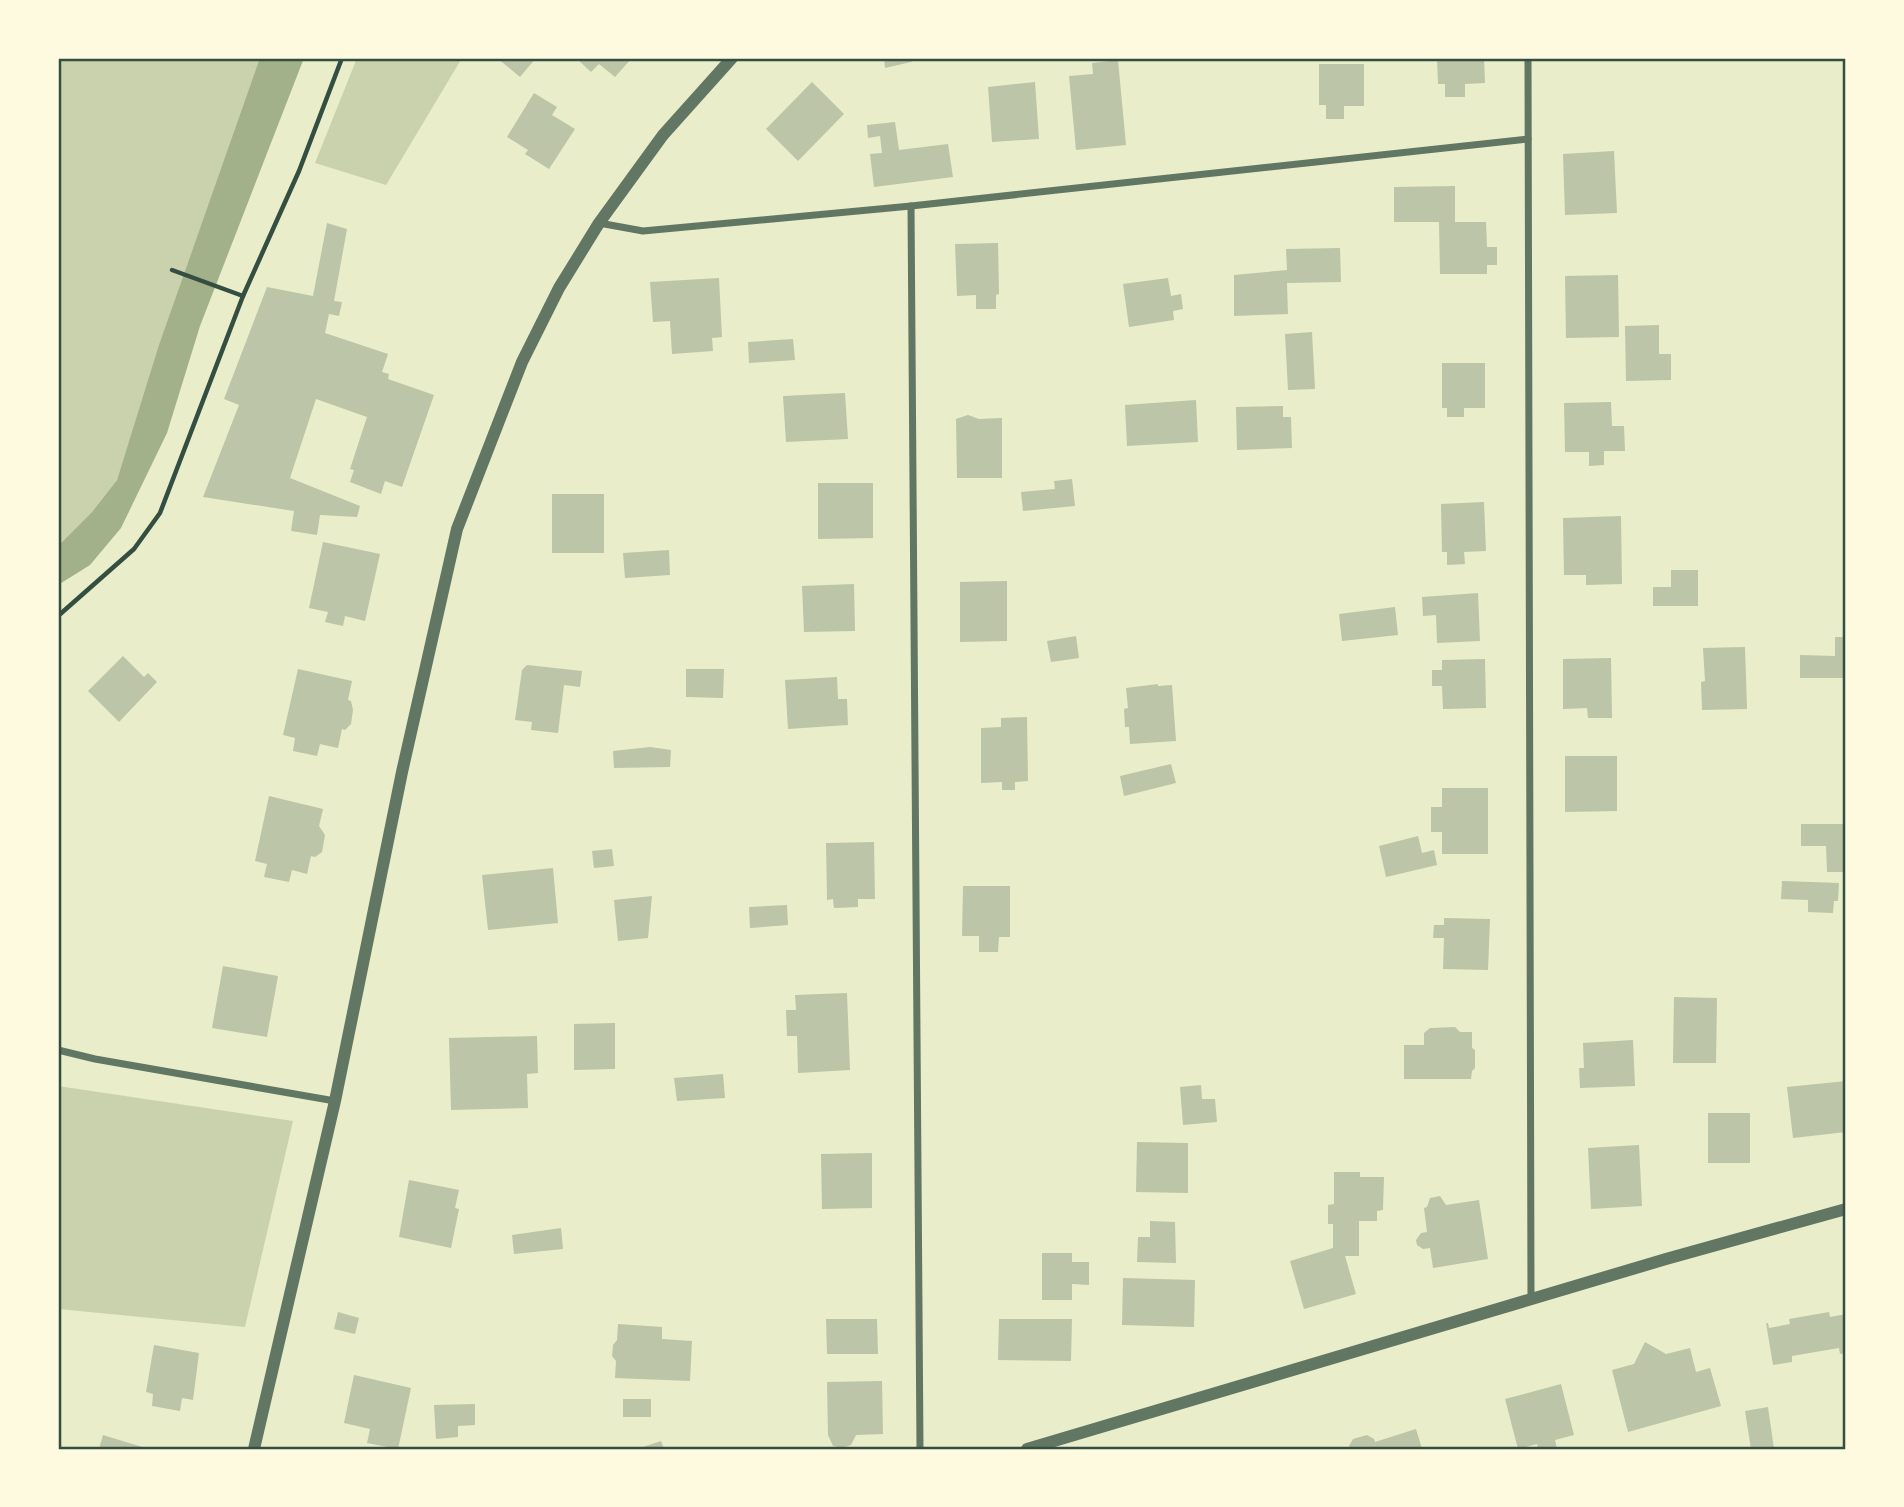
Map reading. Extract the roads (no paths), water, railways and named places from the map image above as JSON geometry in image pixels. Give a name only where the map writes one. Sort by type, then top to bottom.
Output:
[{"type":"street","points":[[254,1449],[335,1101],[402,772],[457,529],[522,362],[559,288],[599,223],[663,135],[732,58]]},
{"type":"street","points":[[1528,58],[1531,1299]]},
{"type":"street","points":[[599,223],[643,231],[911,206],[1528,139]]},
{"type":"street","points":[[911,206],[919,1449]]},
{"type":"street","points":[[58,1050],[95,1059],[335,1101]]},
{"type":"street","points":[[1027,1449],[1531,1299],[1846,1209]]}]
